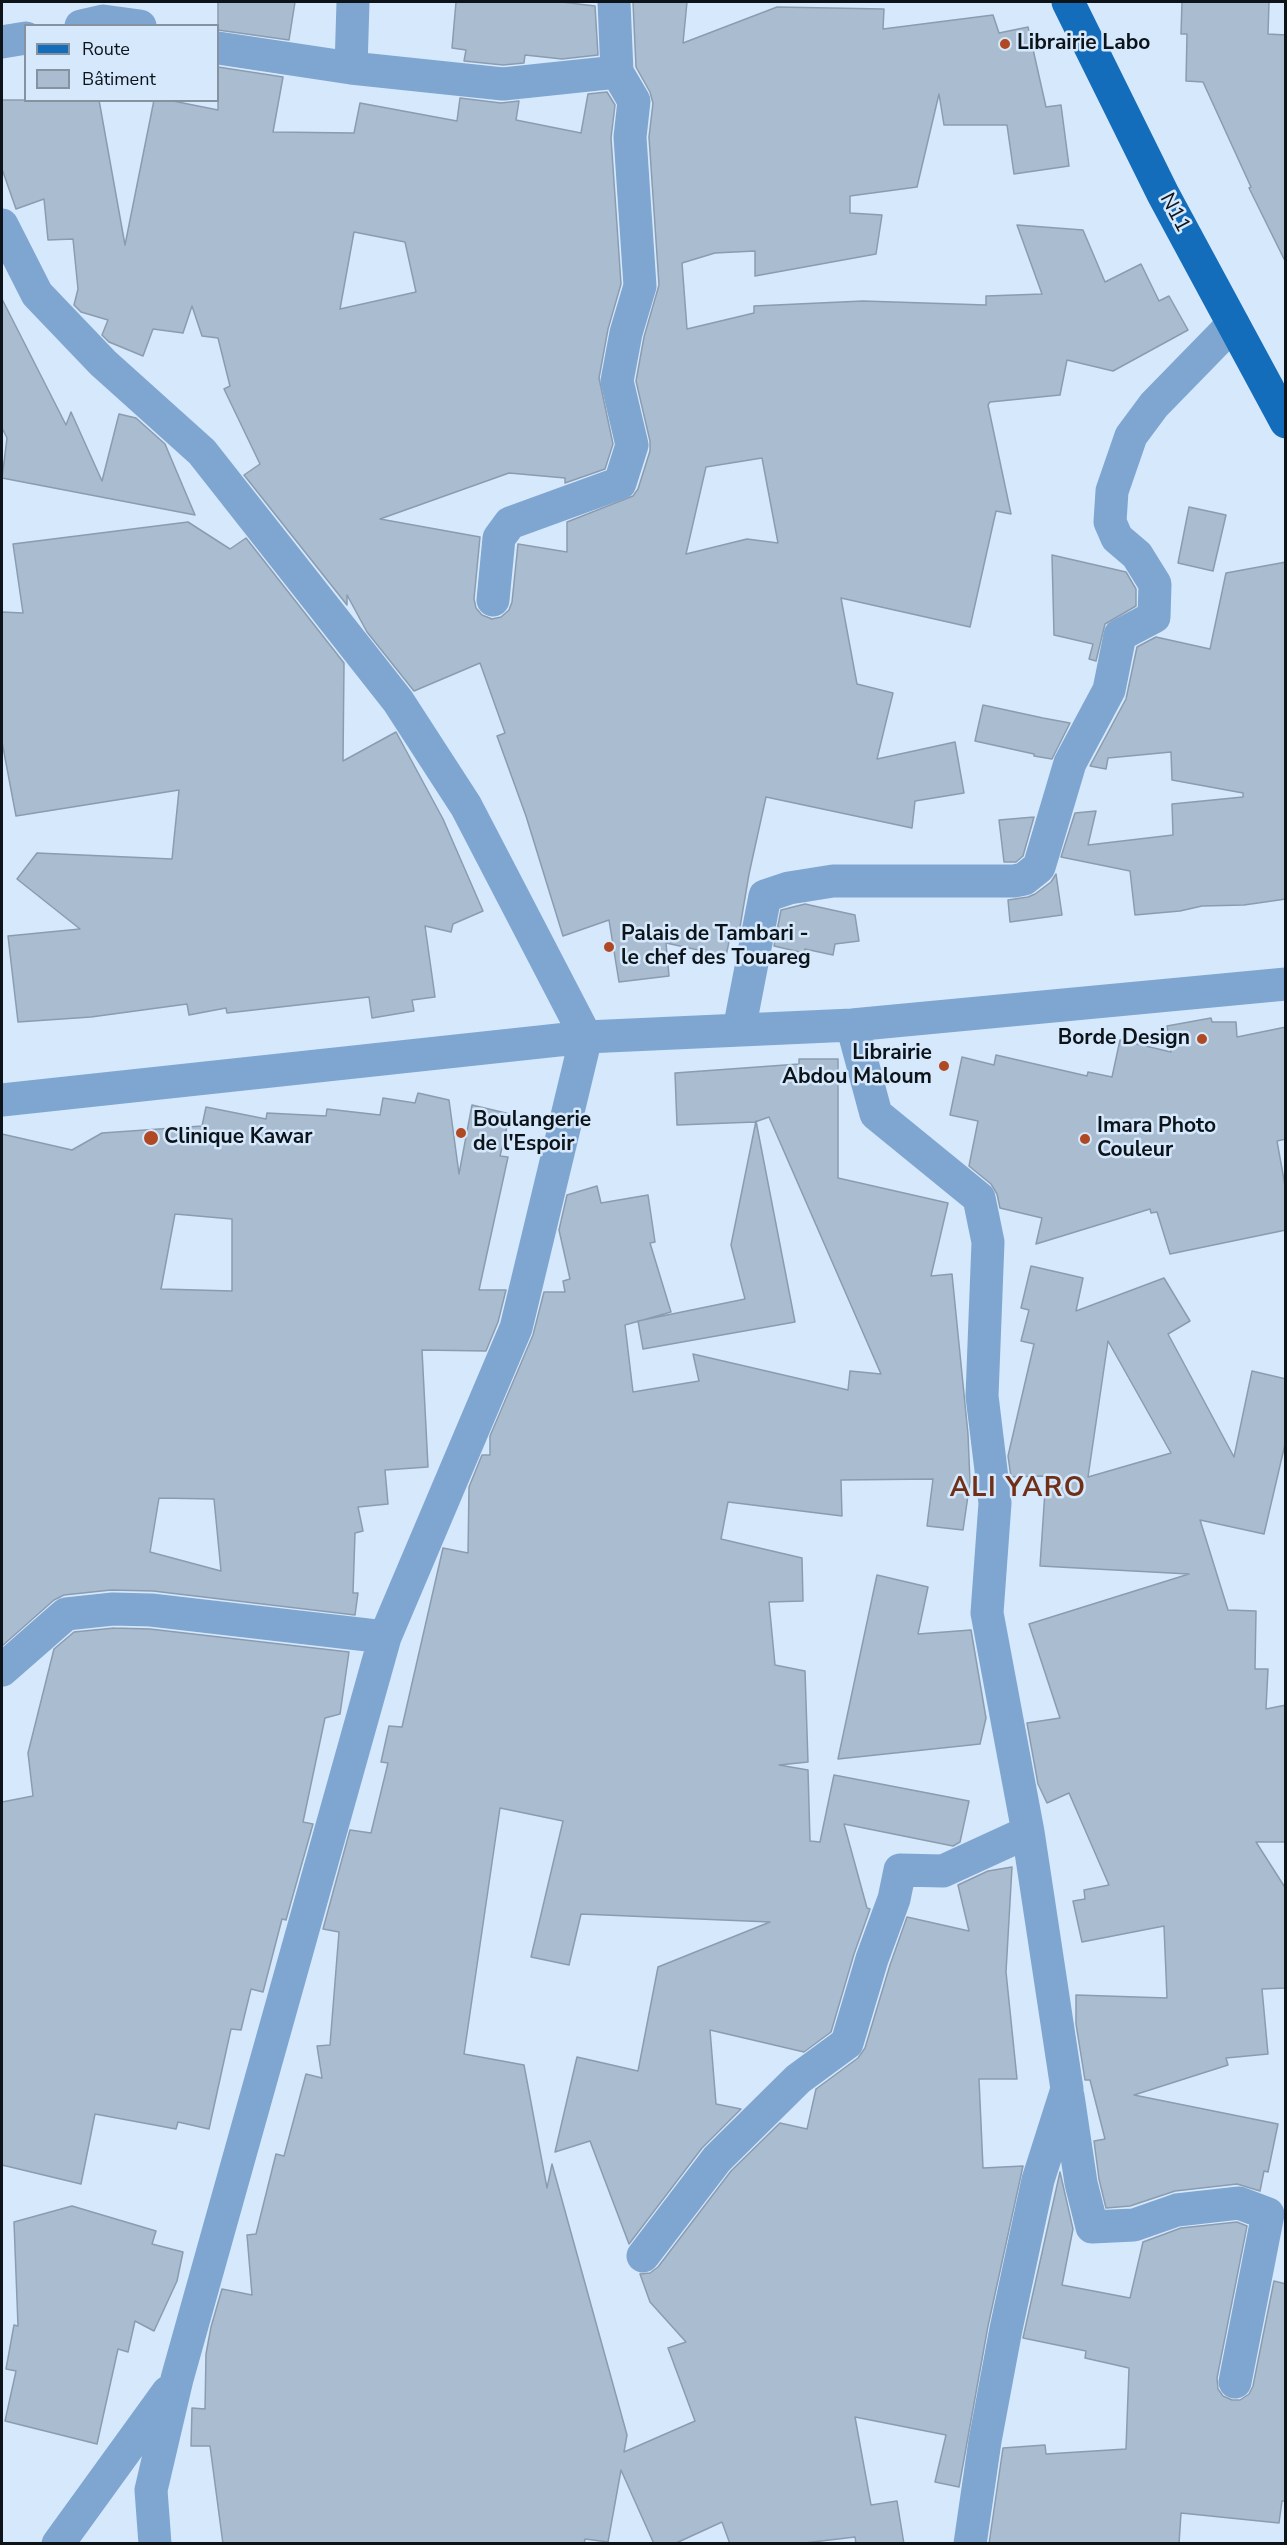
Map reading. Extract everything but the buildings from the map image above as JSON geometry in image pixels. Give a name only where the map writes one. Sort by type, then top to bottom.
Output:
[{"type":"main road","name":"N11","points":[[1068,2],[1163,194],[1286,422]]},
{"type":"street","points":[[351,68],[352,2]]},
{"type":"street","points":[[494,600],[500,538],[510,523],[620,483],[632,445],[617,381],[626,333],[640,286],[630,137],[634,101],[616,72],[614,2]]},
{"type":"street","points":[[96,16],[131,24]]},
{"type":"street","points":[[2,42],[24,38]]},
{"type":"street","points":[[219,48],[351,68],[503,84],[616,72]]},
{"type":"street","points":[[2,225],[37,294],[103,363],[202,452],[398,701],[466,806],[586,1037],[516,1328],[385,1637],[177,2379],[151,2490],[155,2544]]},
{"type":"street","points":[[739,1030],[765,896],[789,888],[833,881],[1014,881],[1024,879],[1040,867],[1070,763],[1109,690],[1120,635],[1154,617],[1155,584],[1137,555],[1117,538],[1110,522],[1112,491],[1131,436],[1154,405],[1233,324]]},
{"type":"street","points":[[2,1100],[586,1037],[852,1025],[1286,984]]},
{"type":"street","points":[[852,1025],[876,1113],[980,1198],[988,1242],[982,1396],[995,1503],[987,1613],[1028,1832],[1081,2183],[1092,2228],[1134,2225],[1177,2210],[1239,2204],[1268,2214],[1235,2382]]},
{"type":"street","points":[[2,1670],[66,1614],[113,1609],[151,1610],[385,1637]]},
{"type":"street","points":[[643,2256],[717,2159],[798,2079],[847,2043],[872,1959],[894,1899],[900,1870],[943,1871],[1028,1832]]},
{"type":"street","points":[[970,2544],[985,2441],[1006,2330],[1038,2180],[1067,2089]]},
{"type":"street","points":[[58,2544],[177,2379]]},
{"type":"place","name":"Librairie Labo","points":[[1005,44]]},
{"type":"place","name":"Palais de Tambari - le chef des Touareg","points":[[609,947]]},
{"type":"place","name":"Borde Design","points":[[1202,1039]]},
{"type":"place","name":"Librairie Abdou Maloum","points":[[944,1066]]},
{"type":"place","name":"Boulangerie de l'Espoir","points":[[461,1133]]},
{"type":"place","name":"Clinique Kawar","points":[[151,1138]]},
{"type":"place","name":"Imara Photo Couleur","points":[[1085,1139]]},
{"type":"district","name":"ALI YARO","points":[[1018,1489]]}]
